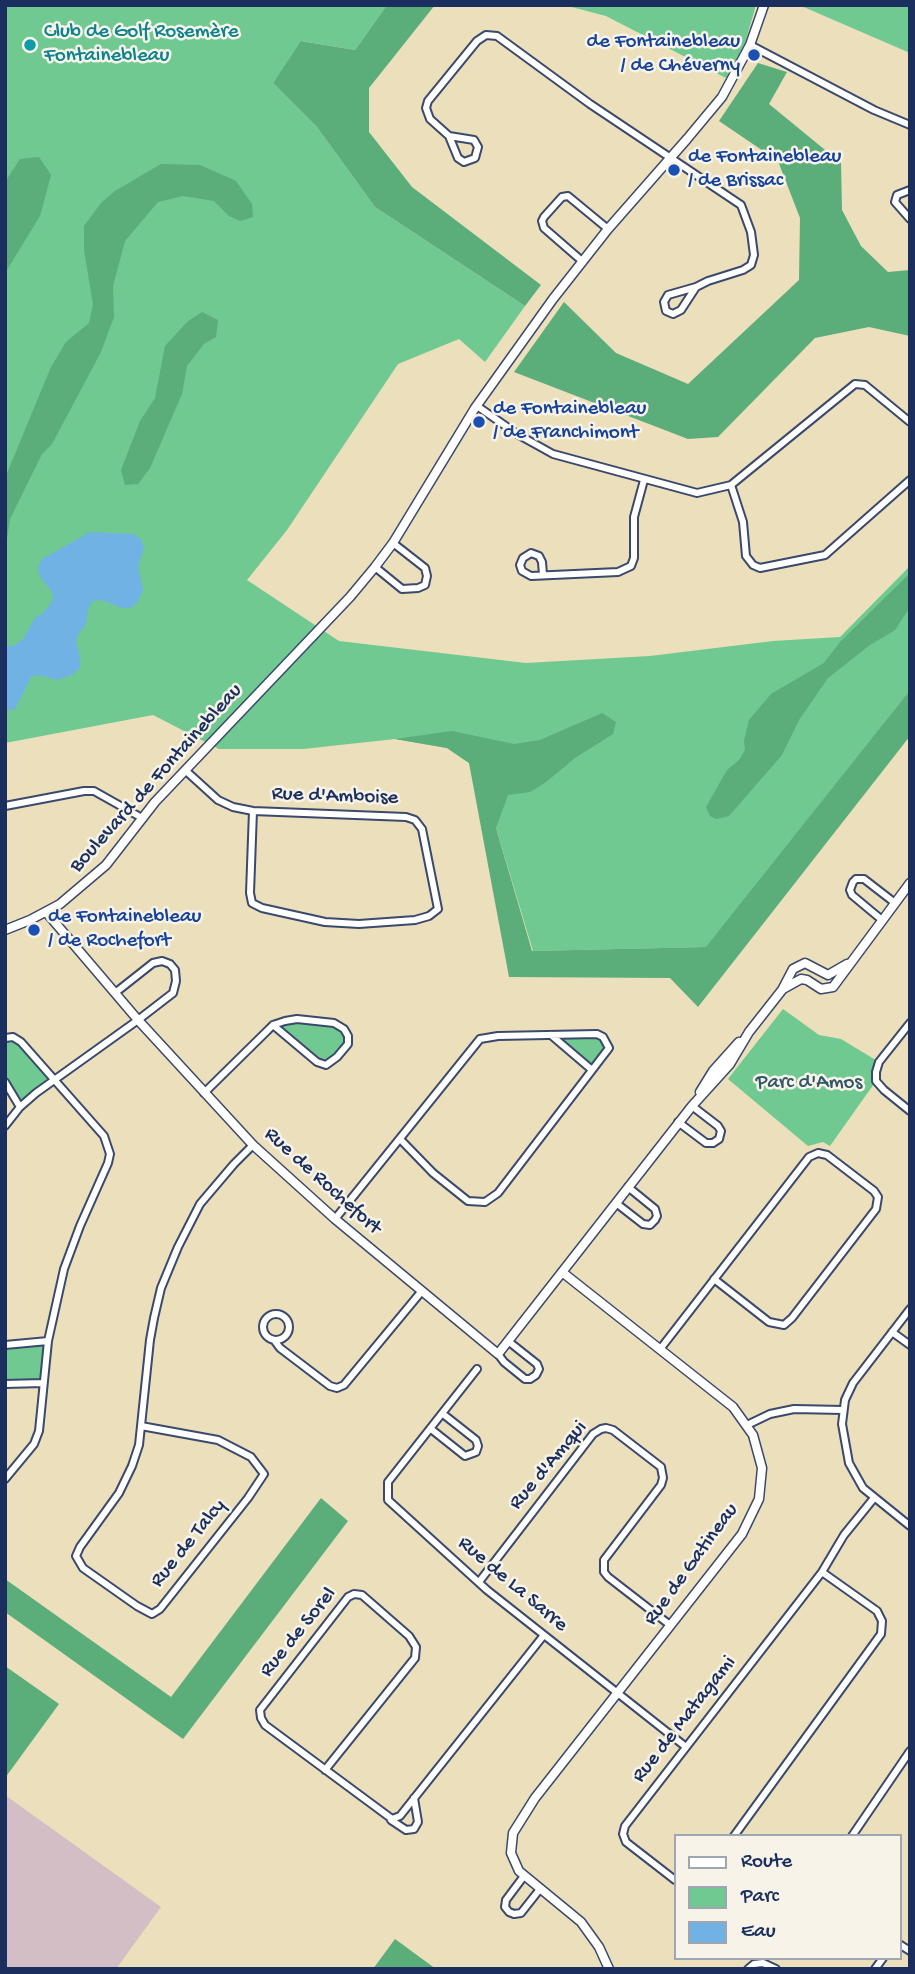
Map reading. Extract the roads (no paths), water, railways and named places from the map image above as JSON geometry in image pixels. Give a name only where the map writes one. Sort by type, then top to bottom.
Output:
[{"type":"street","name":"Boulevard de Fontainebleau","points":[[5,930],[46,912],[74,894],[106,865],[184,770],[350,597],[375,567],[393,543],[477,406],[582,261],[722,97],[750,45],[764,5]]},
{"type":"street","points":[[449,136],[474,140],[478,147],[475,158],[464,162],[458,158],[449,136],[428,117],[427,105],[477,41],[489,34],[497,36],[590,103],[738,202],[746,215],[751,232],[754,255],[751,265],[668,295],[664,302],[666,311],[673,314],[681,310],[696,287]]},
{"type":"street","points":[[750,45],[874,110],[910,125]]},
{"type":"street","points":[[910,190],[896,196],[895,202],[910,219]]},
{"type":"street","points":[[582,261],[544,228],[544,217],[562,197],[568,196],[608,229]]},
{"type":"street","points":[[477,406],[517,435],[547,451],[692,493],[731,485],[855,384],[864,385],[910,422]]},
{"type":"street","points":[[543,575],[618,572],[631,566],[634,558],[634,517],[644,480]]},
{"type":"street","points":[[731,485],[743,522],[746,556],[753,565],[760,568],[825,555],[910,480]]},
{"type":"street","points":[[375,567],[402,589],[425,585],[425,568],[393,543]]},
{"type":"street","name":"Rue d'Amboise","points":[[184,770],[218,800],[233,807],[253,811],[406,817],[415,820],[420,823],[422,829],[438,909],[429,916],[415,920],[359,924],[325,922],[262,908],[252,903],[250,893],[253,811]]},
{"type":"street","points":[[5,806],[94,791],[142,818]]},
{"type":"street","points":[[882,920],[852,895],[852,882],[864,879],[895,903]]},
{"type":"street","points":[[782,990],[801,979],[821,989],[830,989],[840,980],[847,964],[910,883]]},
{"type":"street","name":"Rue de Rochefort","points":[[46,912],[138,1020],[253,1145],[335,1219],[498,1353]]},
{"type":"street","points":[[5,1126],[20,1107],[52,1080],[173,993],[176,970],[162,961],[153,963],[115,993]]},
{"type":"street","points":[[508,1341],[537,1364],[539,1369],[536,1375],[530,1379],[525,1378],[504,1362],[498,1353],[692,1106],[713,1071],[749,1032],[782,990],[789,974],[800,964],[807,964],[826,975],[847,964]]},
{"type":"street","points":[[204,1093],[272,1026],[297,1019],[334,1023],[344,1029],[348,1044],[338,1057],[326,1065],[317,1062],[272,1026]]},
{"type":"street","points":[[910,1023],[879,1062],[876,1072],[876,1081],[910,1111]]},
{"type":"street","points":[[550,1034],[592,1070]]},
{"type":"street","points":[[335,1219],[480,1040],[498,1036],[597,1034],[603,1037],[609,1048],[498,1193],[485,1202],[468,1201],[433,1173],[400,1139]]},
{"type":"street","points":[[5,1038],[13,1037],[21,1042],[104,1136],[110,1154],[64,1269],[48,1341],[39,1430],[34,1444],[5,1479]]},
{"type":"street","points":[[5,1082],[20,1107]]},
{"type":"street","points":[[678,1122],[706,1143],[719,1139],[721,1131],[718,1126],[692,1106]]},
{"type":"street","name":"Rue de Talcy","points":[[141,1426],[218,1440],[251,1457],[264,1475],[160,1609],[152,1614],[83,1568],[76,1556],[119,1493],[139,1445],[141,1426],[154,1318],[178,1247],[201,1204],[253,1145]]},
{"type":"street","points":[[661,1348],[714,1279],[809,1157],[818,1153],[827,1154],[878,1197],[876,1209],[784,1325],[769,1322],[714,1279]]},
{"type":"street","points":[[616,1203],[643,1224],[650,1224],[655,1220],[655,1209],[628,1187]]},
{"type":"street","name":"Rue de Gatineau","points":[[562,1272],[725,1399],[747,1424],[762,1468],[757,1504],[737,1541],[618,1691],[515,1828],[512,1853],[516,1868],[581,1922],[599,1947],[609,1969]]},
{"type":"street","points":[[274,1340],[283,1338],[289,1328],[286,1320],[275,1314],[267,1317],[263,1325],[264,1333],[320,1379],[337,1388],[344,1385],[421,1292]]},
{"type":"street","points":[[910,1308],[853,1383],[843,1410],[842,1434],[849,1463],[863,1488],[910,1526]]},
{"type":"street","points":[[892,1332],[910,1345]]},
{"type":"street","points":[[5,1345],[48,1341]]},
{"type":"street","name":"Rue de La Sarre","points":[[477,1369],[388,1482],[388,1500],[479,1582],[686,1747]]},
{"type":"street","points":[[5,1384],[43,1383]]},
{"type":"street","points":[[747,1424],[770,1414],[794,1409],[843,1410]]},
{"type":"street","points":[[432,1429],[465,1456],[476,1452],[476,1440],[443,1414]]},
{"type":"street","name":"Rue d'Amqui","points":[[479,1582],[593,1434],[606,1428],[613,1430],[661,1467],[663,1478],[657,1490],[604,1560],[604,1572],[670,1625]]},
{"type":"street","name":"Rue de Matagami","points":[[674,1880],[626,1842],[623,1830],[822,1572],[844,1535],[874,1499]]},
{"type":"street","points":[[735,1834],[881,1634],[882,1621],[877,1611],[822,1572]]},
{"type":"street","name":"Rue de Sorel","points":[[325,1770],[415,1658],[416,1647],[410,1636],[362,1595],[354,1594],[348,1597],[260,1710],[265,1726],[406,1830],[414,1829],[418,1822],[414,1803],[416,1794]]},
{"type":"street","points":[[387,1817],[397,1818],[544,1635]]},
{"type":"street","points":[[853,1834],[910,1751]]},
{"type":"street","points":[[524,1876],[506,1900],[505,1908],[509,1912],[521,1913],[540,1889]]},
{"type":"street","points":[[748,1969],[754,1964],[763,1963],[776,1969]]},
{"type":"water","points":[[90,532],[133,534],[141,539],[144,548],[138,566],[143,590],[137,603],[130,608],[122,608],[101,600],[93,601],[88,608],[86,624],[76,641],[80,668],[72,675],[57,680],[39,675],[31,677],[15,709],[5,711],[5,646],[14,646],[23,639],[35,618],[52,602],[53,593],[40,577],[38,567],[42,559]]},
{"type":"place","name":"Club de Golf Rosemère Fontainebleau","points":[[30,45]]},
{"type":"place","name":"de Fontainebleau / de Chéverny","points":[[754,55]]},
{"type":"place","name":"de Fontainebleau / de Brissac","points":[[674,170]]},
{"type":"place","name":"de Fontainebleau / de Franchimont","points":[[479,422]]},
{"type":"place","name":"de Fontainebleau / de Rochefort","points":[[34,930]]},
{"type":"park label","name":"Parc d'Amos","points":[[809,1084]]}]
